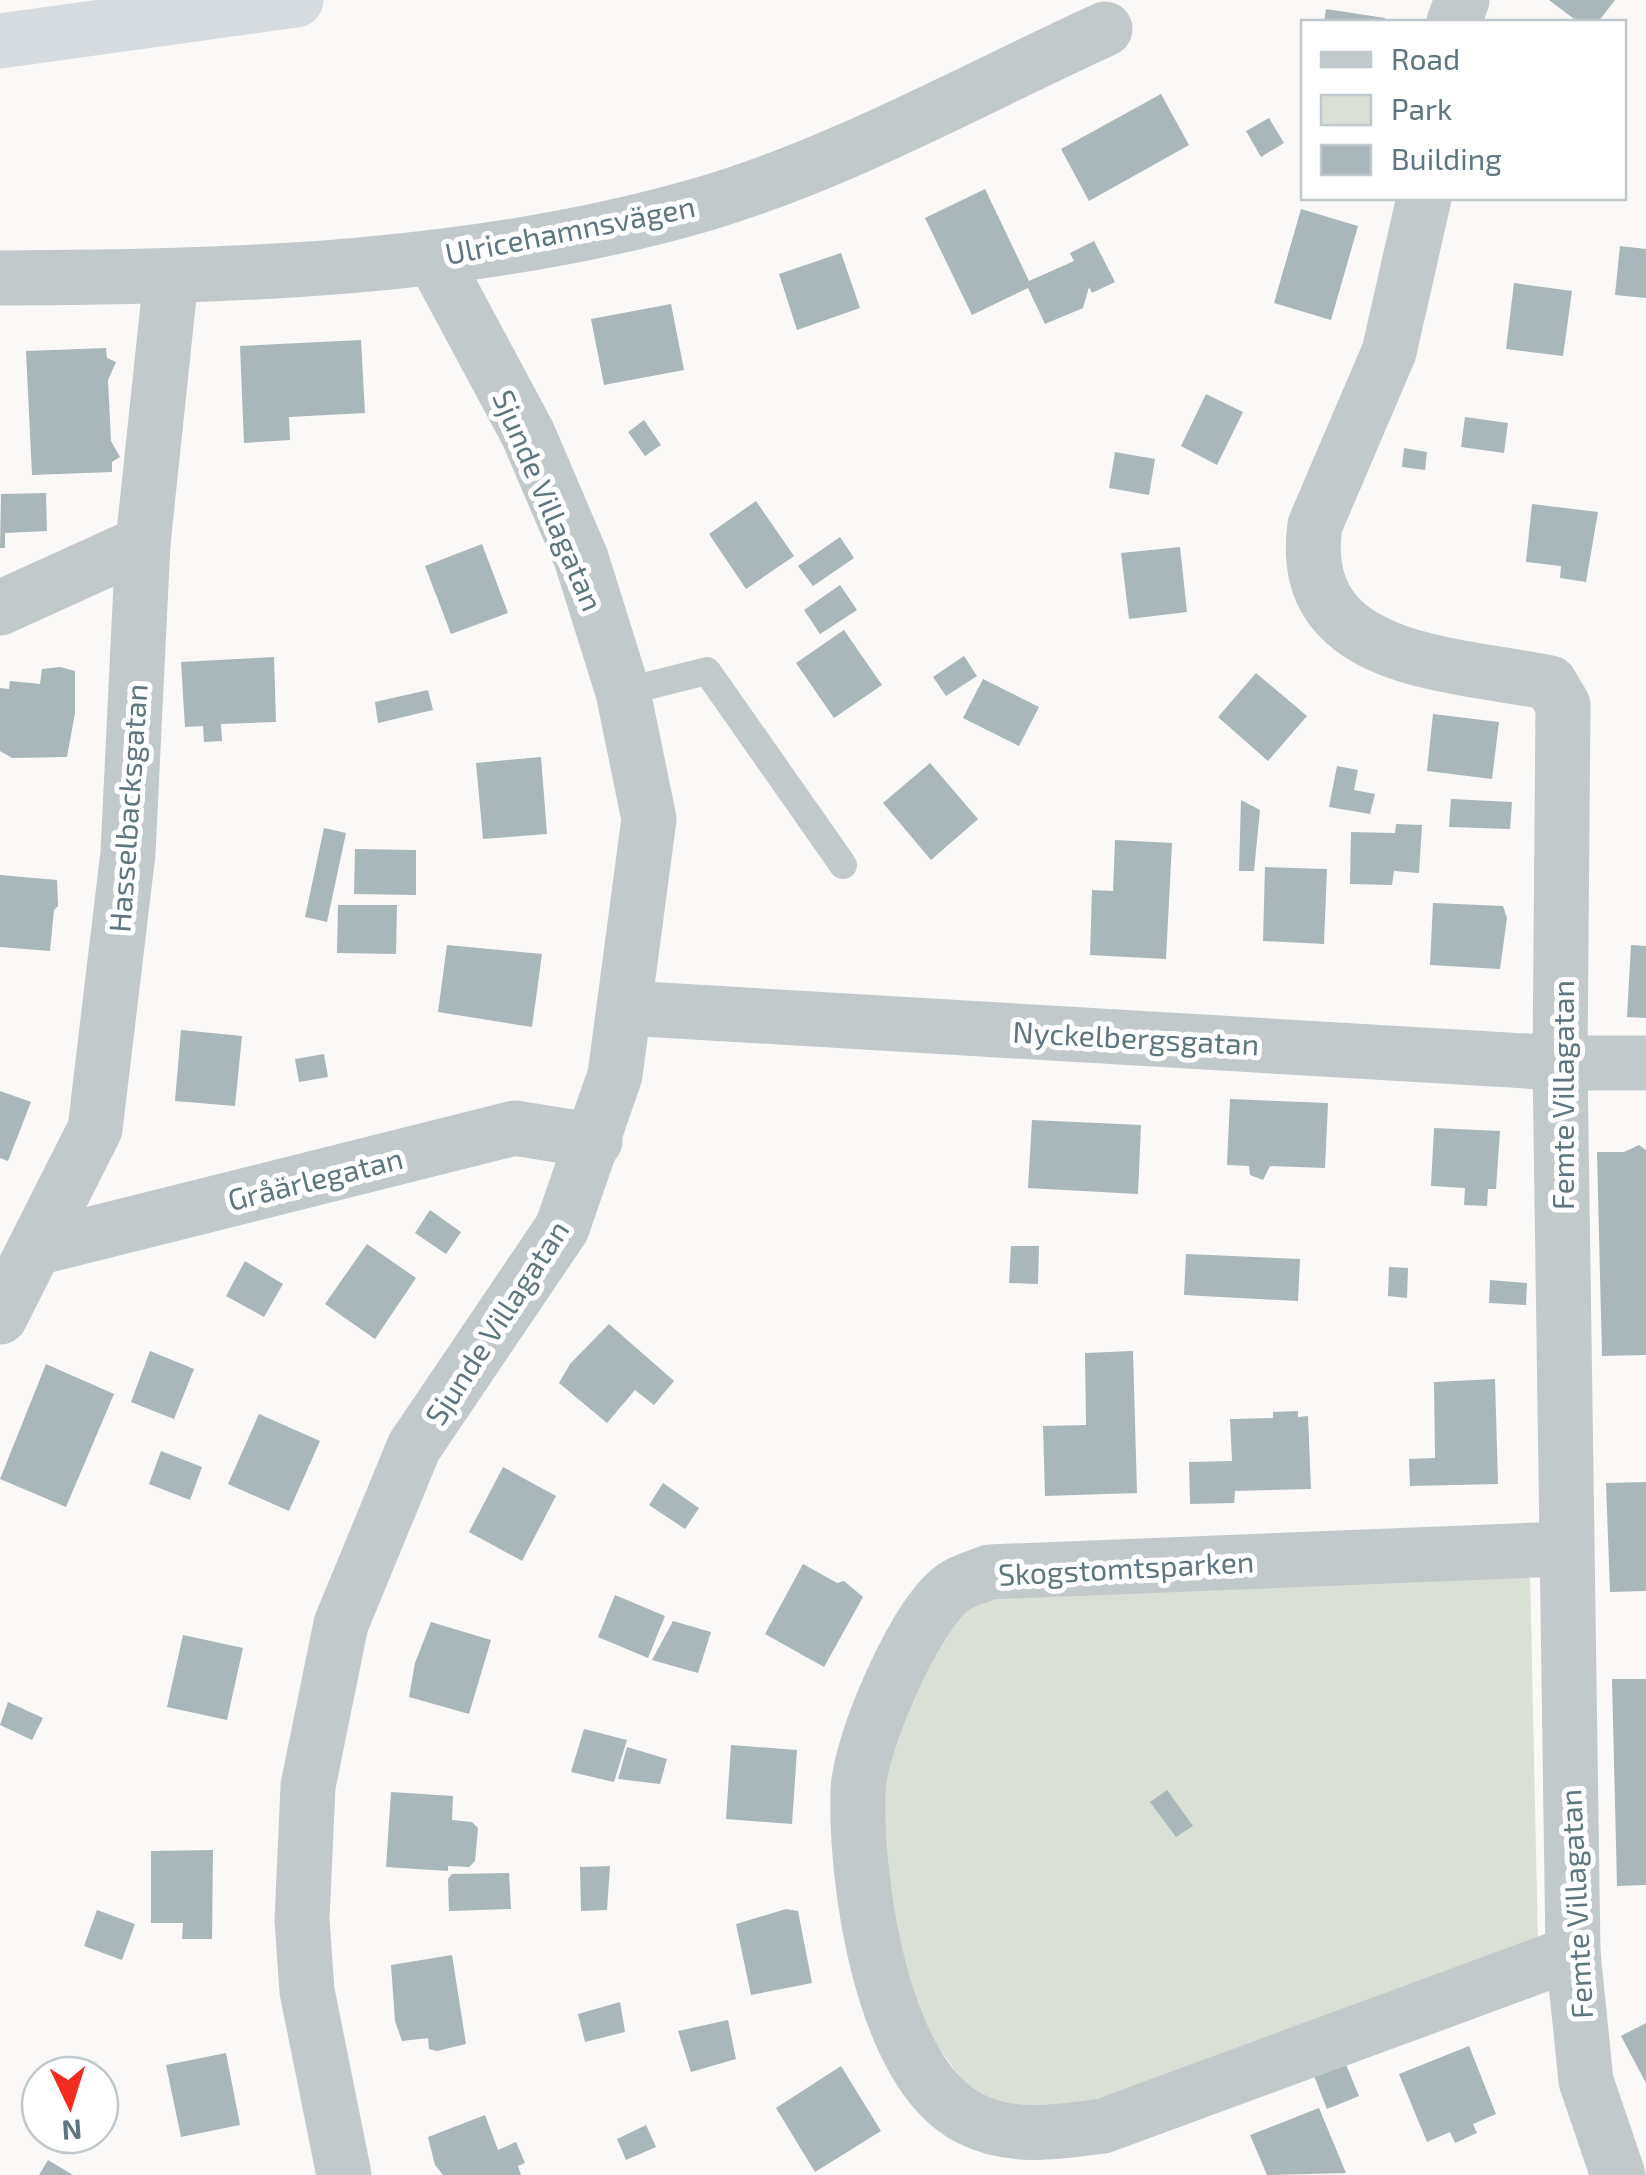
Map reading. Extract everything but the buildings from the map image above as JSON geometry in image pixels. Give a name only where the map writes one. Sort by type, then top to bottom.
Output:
[{"type":"highway","points":[[0,41],[296,0]]},
{"type":"street","name":"Ulricehamnsvägen","points":[[0,278],[171,277],[433,257],[587,230],[704,203],[817,161],[1105,29]]},
{"type":"street","name":"Femte Villagatan","points":[[1424,200],[1389,352],[1316,525],[1311,553],[1321,592],[1354,633],[1393,654],[1550,684],[1563,705],[1560,1063],[1572,1954],[1586,2081],[1618,2175]]},
{"type":"street","name":"Sjunde Villagatan","points":[[335,2172],[307,1991],[302,1920],[308,1786],[341,1624],[414,1447],[562,1228],[615,1075],[649,820],[623,692],[581,558],[528,434],[433,257]]},
{"type":"street","name":"Hasselbacksgatan","points":[[0,1318],[95,1128],[128,853],[144,543],[171,277]]},
{"type":"street","points":[[0,608],[144,543]]},
{"type":"street","name":"Nyckelbergsgatan","points":[[626,1008],[1560,1063],[1646,1063]]},
{"type":"street","name":"Gråärlegatan","points":[[36,1248],[515,1128],[594,1141]]},
{"type":"street","name":"Skogstomtsparken","points":[[1564,1549],[989,1572],[954,1588],[926,1618],[883,1697],[858,1788],[865,1891],[890,2009],[922,2078],[968,2118],[1037,2136],[1103,2126],[1572,1954]]},
{"type":"lane","points":[[623,692],[707,671],[842,865]]},
{"type":"green space","points":[[1530,1569],[1538,1945],[1101,2107],[1039,2116],[975,2098],[903,1998],[872,1791],[897,1708],[962,1606],[995,1591]]}]
